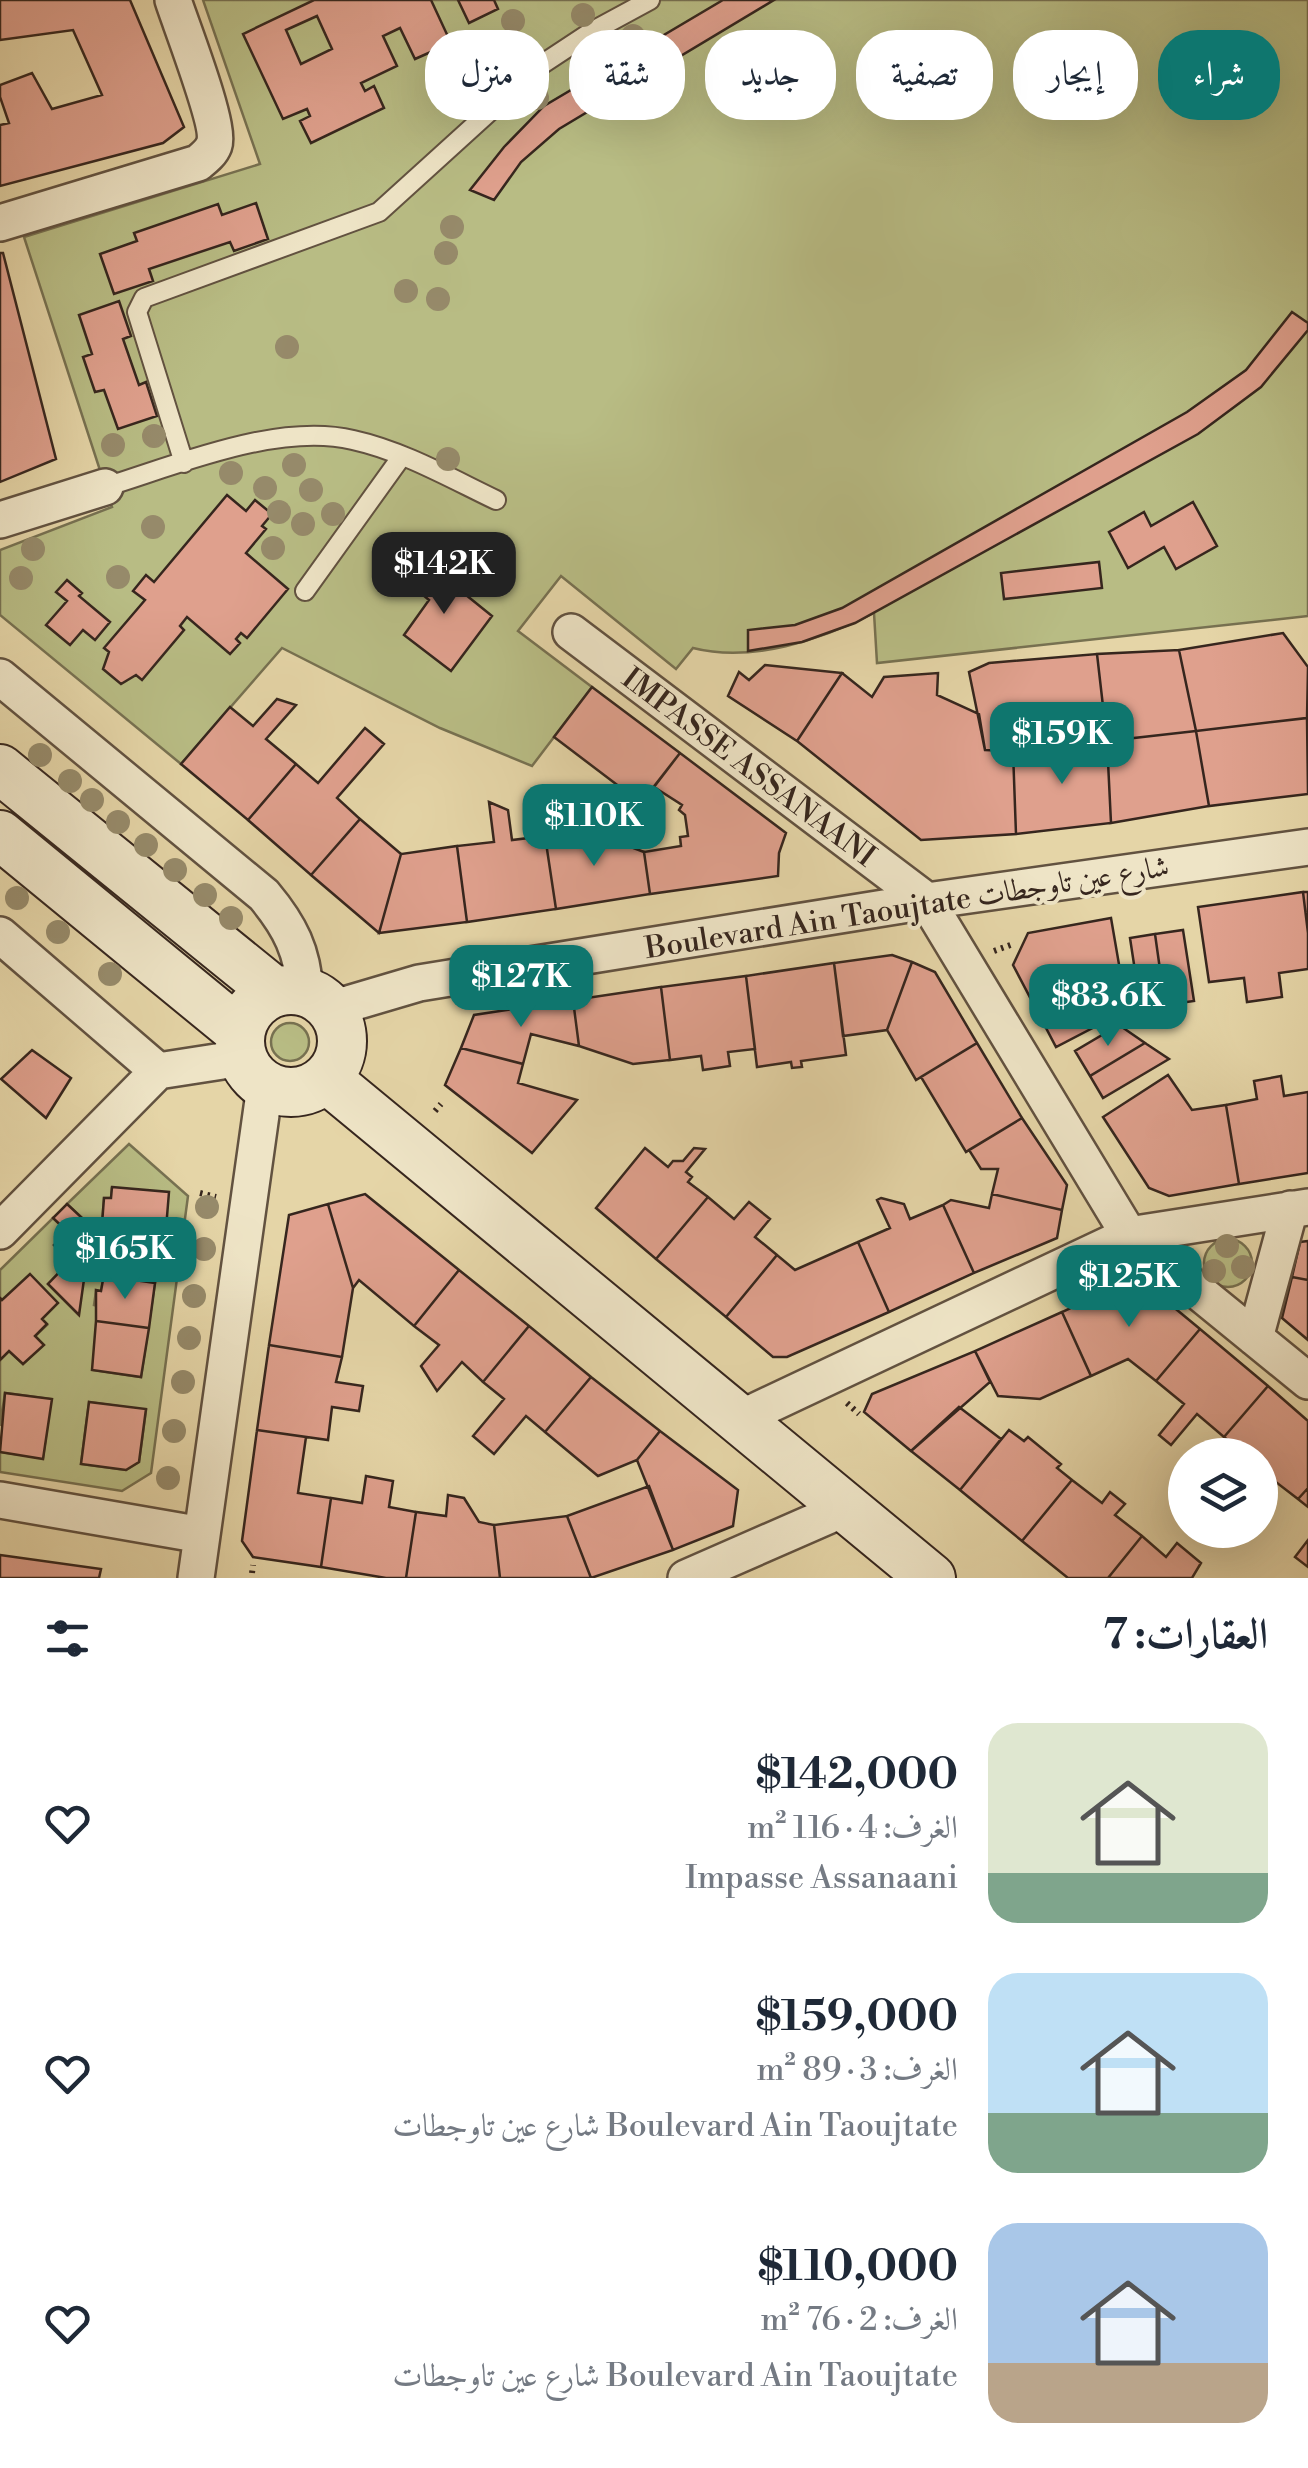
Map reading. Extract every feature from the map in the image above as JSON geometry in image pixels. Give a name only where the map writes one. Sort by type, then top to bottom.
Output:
[{"type":"main road","points":[[0,769],[339,1022],[341,1054],[326,1079],[301,1092],[276,1091],[249,1058],[0,836]]},
{"type":"main road","points":[[249,1058],[252,1007],[304,998]]},
{"type":"main road","points":[[326,1079],[931,1578]]},
{"type":"street","points":[[0,223],[198,163],[207,156],[214,146],[214,122],[173,0]]},
{"type":"street","points":[[0,520],[105,487]]},
{"type":"street","name":"IMPASSE ASSANAANI","points":[[572,632],[927,902]]},
{"type":"street","points":[[0,677],[264,895],[299,947],[304,998]]},
{"type":"street","name":"Boulevard Ain Taoujtate شارع عين تاوجطات","points":[[304,998],[419,984],[927,902],[1308,847]]},
{"type":"street","points":[[927,902],[1128,1235],[1308,1381]]},
{"type":"street","points":[[0,935],[158,1071]]},
{"type":"street","points":[[0,1232],[158,1071],[249,1058],[196,1578]]},
{"type":"street","points":[[741,1418],[1128,1235],[1299,1208],[1255,1338]]},
{"type":"street","points":[[0,1500],[202,1535]]},
{"type":"street","points":[[686,1578],[846,1508]]},
{"type":"lane","points":[[184,463],[138,312],[144,298],[379,212],[541,65],[590,32],[650,0]]},
{"type":"lane","points":[[105,487],[184,463],[298,436],[354,440],[402,456],[496,500]]},
{"type":"lane","points":[[305,591],[402,456]]},
{"type":"path","points":[[988,953],[1014,944]]},
{"type":"path","points":[[435,1111],[441,1104]]},
{"type":"path","points":[[200,1193],[216,1197]]},
{"type":"green space","points":[[203,0],[1308,0],[1308,616],[877,663],[874,613],[809,640],[762,651],[693,648],[676,669],[561,576],[518,631],[592,687],[532,766],[440,728],[282,648],[181,764],[0,615],[0,550],[112,507],[24,237],[260,164]]},
{"type":"green space","points":[[290,1023],[303,1029],[309,1042],[303,1055],[290,1061],[277,1055],[271,1042],[277,1029]]},
{"type":"green space","points":[[129,1144],[188,1196],[151,1473],[122,1491],[0,1472],[0,1452],[43,1458],[51,1399],[5,1393],[0,1426],[0,1360],[9,1351],[23,1364],[43,1345],[35,1336],[47,1325],[0,1298],[0,1270],[53,1218],[68,1232],[55,1246],[70,1261],[48,1284],[78,1314],[88,1251],[96,1242],[90,1236],[95,1230],[67,1204]],"holes":[[[112,1187],[126,1237],[125,1240],[101,1237],[104,1198],[111,1198]],[[103,1280],[155,1283],[141,1377],[93,1370],[98,1306],[94,1305],[96,1291],[101,1291]],[[89,1402],[146,1410],[139,1462],[126,1470],[81,1464]]]},
{"type":"green space","points":[[1228,1239],[1245,1246],[1252,1263],[1245,1280],[1228,1287],[1211,1280],[1204,1263],[1211,1246]]},
{"type":"building","points":[[0,0],[130,0],[184,127],[163,143],[0,186],[0,125],[9,123],[0,85],[32,73],[52,109],[102,95],[73,30],[0,40]]},
{"type":"building","points":[[314,0],[431,0],[445,30],[425,30],[425,55],[415,59],[400,28],[383,36],[397,66],[361,83],[365,91],[374,86],[384,108],[311,143],[300,121],[310,116],[307,109],[283,119],[243,34]],"holes":[[[317,16],[332,49],[301,64],[286,30]]]},
{"type":"building","points":[[458,0],[494,0],[498,9],[469,23]]},
{"type":"building","points":[[723,0],[774,0],[724,30],[705,30],[705,41],[685,53],[685,30],[672,30]]},
{"type":"building","points":[[569,91],[569,120],[574,120],[521,162],[494,200],[470,190],[530,120],[549,120],[549,103]]},
{"type":"building","points":[[256,203],[268,239],[234,251],[230,242],[149,269],[153,281],[114,294],[100,254],[137,241],[134,233],[218,204],[222,215]]},
{"type":"building","points":[[0,253],[56,459],[0,482]]},
{"type":"building","points":[[119,301],[131,336],[123,339],[139,385],[146,382],[157,416],[118,429],[104,390],[95,392],[83,357],[92,354],[79,315]]},
{"type":"building","points":[[1292,312],[1308,323],[1308,330],[1261,387],[1198,434],[855,623],[802,642],[748,651],[748,630],[795,625],[842,608],[1187,412],[1246,370]]},
{"type":"building","points":[[227,495],[246,511],[255,500],[272,514],[262,526],[266,529],[246,553],[288,589],[247,638],[241,633],[236,639],[240,643],[230,654],[187,617],[180,626],[184,630],[142,680],[136,675],[121,684],[103,669],[109,652],[104,648],[145,600],[133,591],[146,575],[154,582]]},
{"type":"building","points":[[1193,502],[1217,546],[1176,569],[1164,547],[1128,568],[1109,532],[1144,512],[1151,526]]},
{"type":"building","points":[[424,561],[492,616],[451,671],[404,635],[429,600],[403,578]]},
{"type":"building","points":[[1099,562],[1102,588],[1004,599],[1001,573]]},
{"type":"building","points":[[67,580],[82,593],[79,596],[110,622],[95,640],[83,630],[70,645],[46,625],[67,601],[56,592]]},
{"type":"building","points":[[1283,633],[1308,667],[1307,718],[1196,731],[1179,650]]},
{"type":"building","points":[[1179,650],[1196,731],[1107,741],[1097,654]]},
{"type":"building","points":[[1097,654],[1107,741],[1013,751],[985,750],[969,672],[989,663]]},
{"type":"building","points":[[765,665],[842,673],[797,741],[728,696],[739,672],[749,680]]},
{"type":"building","points":[[842,673],[872,697],[884,677],[938,673],[937,695],[979,714],[985,750],[1013,751],[1016,834],[921,840],[797,741]]},
{"type":"building","points":[[592,687],[680,753],[641,803],[554,737]]},
{"type":"building","points":[[277,699],[296,705],[266,739],[296,764],[248,820],[181,764],[230,707],[253,726]]},
{"type":"building","points":[[1307,718],[1308,794],[1209,806],[1196,731]]},
{"type":"building","points":[[365,728],[384,744],[337,798],[360,819],[311,875],[248,820],[296,764],[318,783]]},
{"type":"building","points":[[1196,731],[1209,806],[1111,823],[1107,741]]},
{"type":"building","points":[[1107,741],[1111,823],[1016,834],[1013,751]]},
{"type":"building","points":[[680,753],[786,833],[779,853],[778,876],[650,894],[644,852],[681,846],[680,837],[688,836],[685,815],[679,810],[682,805],[654,787]]},
{"type":"building","points":[[489,802],[508,810],[512,840],[545,836],[556,909],[467,922],[457,846],[494,842]]},
{"type":"building","points":[[360,819],[401,854],[379,933],[311,875]]},
{"type":"building","points":[[586,830],[644,852],[650,894],[556,909],[545,836]]},
{"type":"building","points":[[457,846],[467,922],[379,933],[401,854]]},
{"type":"building","points":[[1303,892],[1308,969],[1279,973],[1282,997],[1247,1002],[1244,978],[1209,982],[1198,907]]},
{"type":"building","points":[[1303,892],[1308,892],[1308,933]]},
{"type":"building","points":[[1111,918],[1121,976],[1091,992],[1106,1021],[1056,1047],[1013,965],[1028,933]]},
{"type":"building","points":[[1183,930],[1194,1001],[1165,1005],[1155,934]]},
{"type":"building","points":[[1155,934],[1164,998],[1147,993],[1146,982],[1137,984],[1130,938]]},
{"type":"building","points":[[892,955],[912,962],[887,1030],[843,1036],[834,963]]},
{"type":"building","points":[[912,962],[935,972],[977,1043],[916,1080],[887,1030]]},
{"type":"building","points":[[834,963],[846,1055],[801,1061],[802,1067],[792,1068],[791,1062],[757,1067],[746,976]]},
{"type":"building","points":[[746,976],[755,1049],[728,1052],[730,1066],[703,1070],[701,1056],[670,1060],[661,987]]},
{"type":"building","points":[[661,987],[670,1060],[633,1064],[579,1046],[573,1000]]},
{"type":"building","points":[[573,1000],[579,1046],[531,1034],[523,1064],[461,1048],[474,1015]]},
{"type":"building","points":[[1119,1025],[1145,1043],[1090,1076],[1075,1051]]},
{"type":"building","points":[[977,1043],[1022,1118],[966,1152],[921,1077]]},
{"type":"building","points":[[1145,1043],[1169,1059],[1103,1098],[1090,1076]]},
{"type":"building","points":[[461,1048],[523,1064],[518,1083],[577,1100],[532,1153],[445,1085]]},
{"type":"building","points":[[32,1050],[71,1078],[46,1118],[1,1079]]},
{"type":"building","points":[[1168,1075],[1192,1110],[1226,1105],[1239,1184],[1169,1196],[1149,1188],[1103,1117]]},
{"type":"building","points":[[1281,1076],[1284,1096],[1308,1092],[1308,1173],[1239,1184],[1226,1105],[1257,1099],[1254,1081]]},
{"type":"building","points":[[1022,1118],[1067,1185],[1062,1210],[992,1194],[998,1169],[981,1169],[969,1150]]},
{"type":"building","points":[[645,1148],[668,1167],[673,1161],[683,1161],[694,1148],[705,1149],[686,1172],[692,1177],[688,1182],[708,1197],[656,1259],[596,1208]]},
{"type":"building","points":[[112,1187],[169,1192],[165,1241],[101,1237],[104,1198],[111,1198]]},
{"type":"building","points":[[365,1194],[459,1270],[414,1326],[359,1280],[353,1288],[328,1204]]},
{"type":"building","points":[[992,1194],[1062,1210],[1057,1238],[974,1273],[943,1205],[951,1200],[989,1208]]},
{"type":"building","points":[[708,1197],[734,1219],[749,1202],[770,1219],[755,1237],[777,1255],[726,1317],[656,1259]]},
{"type":"building","points":[[877,1200],[904,1204],[910,1219],[943,1205],[974,1273],[889,1312],[858,1242],[890,1228]]},
{"type":"building","points":[[67,1204],[95,1230],[90,1236],[96,1242],[88,1251],[53,1218]]},
{"type":"building","points":[[328,1204],[353,1288],[342,1357],[269,1345],[289,1215]]},
{"type":"building","points":[[68,1232],[88,1251],[79,1315],[48,1284],[70,1261],[54,1245]]},
{"type":"building","points":[[1308,1241],[1308,1280],[1292,1277],[1300,1242]]},
{"type":"building","points":[[858,1242],[889,1312],[787,1357],[773,1357],[726,1317],[777,1255],[795,1270]]},
{"type":"building","points":[[459,1270],[529,1326],[483,1382],[462,1362],[437,1391],[421,1366],[439,1345],[414,1326]]},
{"type":"building","points":[[30,1274],[58,1303],[42,1319],[47,1324],[35,1336],[44,1345],[23,1364],[9,1351],[0,1360],[0,1298]]},
{"type":"building","points":[[114,1277],[155,1283],[149,1328],[96,1321],[96,1290],[101,1291],[103,1280],[114,1281]]},
{"type":"building","points":[[1292,1277],[1308,1280],[1308,1340],[1282,1318]]},
{"type":"building","points":[[1124,1283],[1148,1286],[1200,1329],[1156,1381],[1128,1359],[1091,1376],[1062,1312]]},
{"type":"building","points":[[1062,1312],[1091,1376],[1040,1399],[998,1396],[975,1351]]},
{"type":"building","points":[[96,1321],[149,1328],[141,1377],[92,1370]]},
{"type":"building","points":[[529,1326],[591,1377],[545,1432],[526,1416],[494,1454],[473,1436],[504,1399],[483,1382]]},
{"type":"building","points":[[1200,1329],[1268,1386],[1224,1437],[1197,1414],[1177,1438],[1168,1438],[1168,1442],[1159,1435],[1184,1404],[1156,1381]]},
{"type":"building","points":[[269,1345],[342,1357],[336,1382],[363,1386],[359,1411],[332,1407],[328,1440],[257,1430]]},
{"type":"building","points":[[975,1351],[990,1382],[911,1451],[864,1412],[872,1394]]},
{"type":"building","points":[[591,1377],[660,1431],[637,1460],[598,1476],[545,1432]]},
{"type":"building","points":[[1268,1386],[1308,1421],[1308,1488],[1298,1499],[1278,1484],[1278,1438],[1224,1437]]},
{"type":"building","points":[[5,1393],[52,1399],[43,1459],[0,1452]]},
{"type":"building","points":[[89,1402],[146,1409],[139,1462],[126,1470],[81,1464]]},
{"type":"building","points":[[959,1407],[1001,1439],[960,1490],[911,1451]]},
{"type":"building","points":[[257,1430],[306,1437],[298,1493],[331,1498],[321,1567],[253,1557],[242,1541]]},
{"type":"building","points":[[1009,1430],[1024,1441],[1028,1437],[1061,1464],[1057,1468],[1072,1480],[1022,1541],[960,1490]]},
{"type":"building","points":[[660,1431],[738,1490],[733,1526],[673,1550],[637,1460]]},
{"type":"building","points":[[366,1476],[393,1481],[389,1507],[416,1512],[406,1578],[321,1567],[331,1498],[362,1503]]},
{"type":"building","points":[[1072,1480],[1102,1503],[1110,1492],[1125,1504],[1115,1515],[1142,1536],[1108,1578],[1068,1578],[1022,1541]]},
{"type":"building","points":[[649,1486],[673,1550],[591,1578],[567,1516]]},
{"type":"building","points":[[1308,1488],[1308,1507],[1298,1499]]},
{"type":"building","points":[[448,1495],[464,1498],[479,1522],[494,1525],[500,1578],[406,1578],[416,1512],[446,1516]]},
{"type":"building","points":[[567,1516],[591,1578],[500,1578],[494,1525]]},
{"type":"building","points":[[1142,1536],[1166,1557],[1173,1548],[1183,1548],[1201,1563],[1192,1578],[1108,1578]]},
{"type":"building","points":[[1308,1540],[1308,1567],[1295,1557]]},
{"type":"building","points":[[0,1555],[101,1569],[99,1578],[0,1578]]}]
